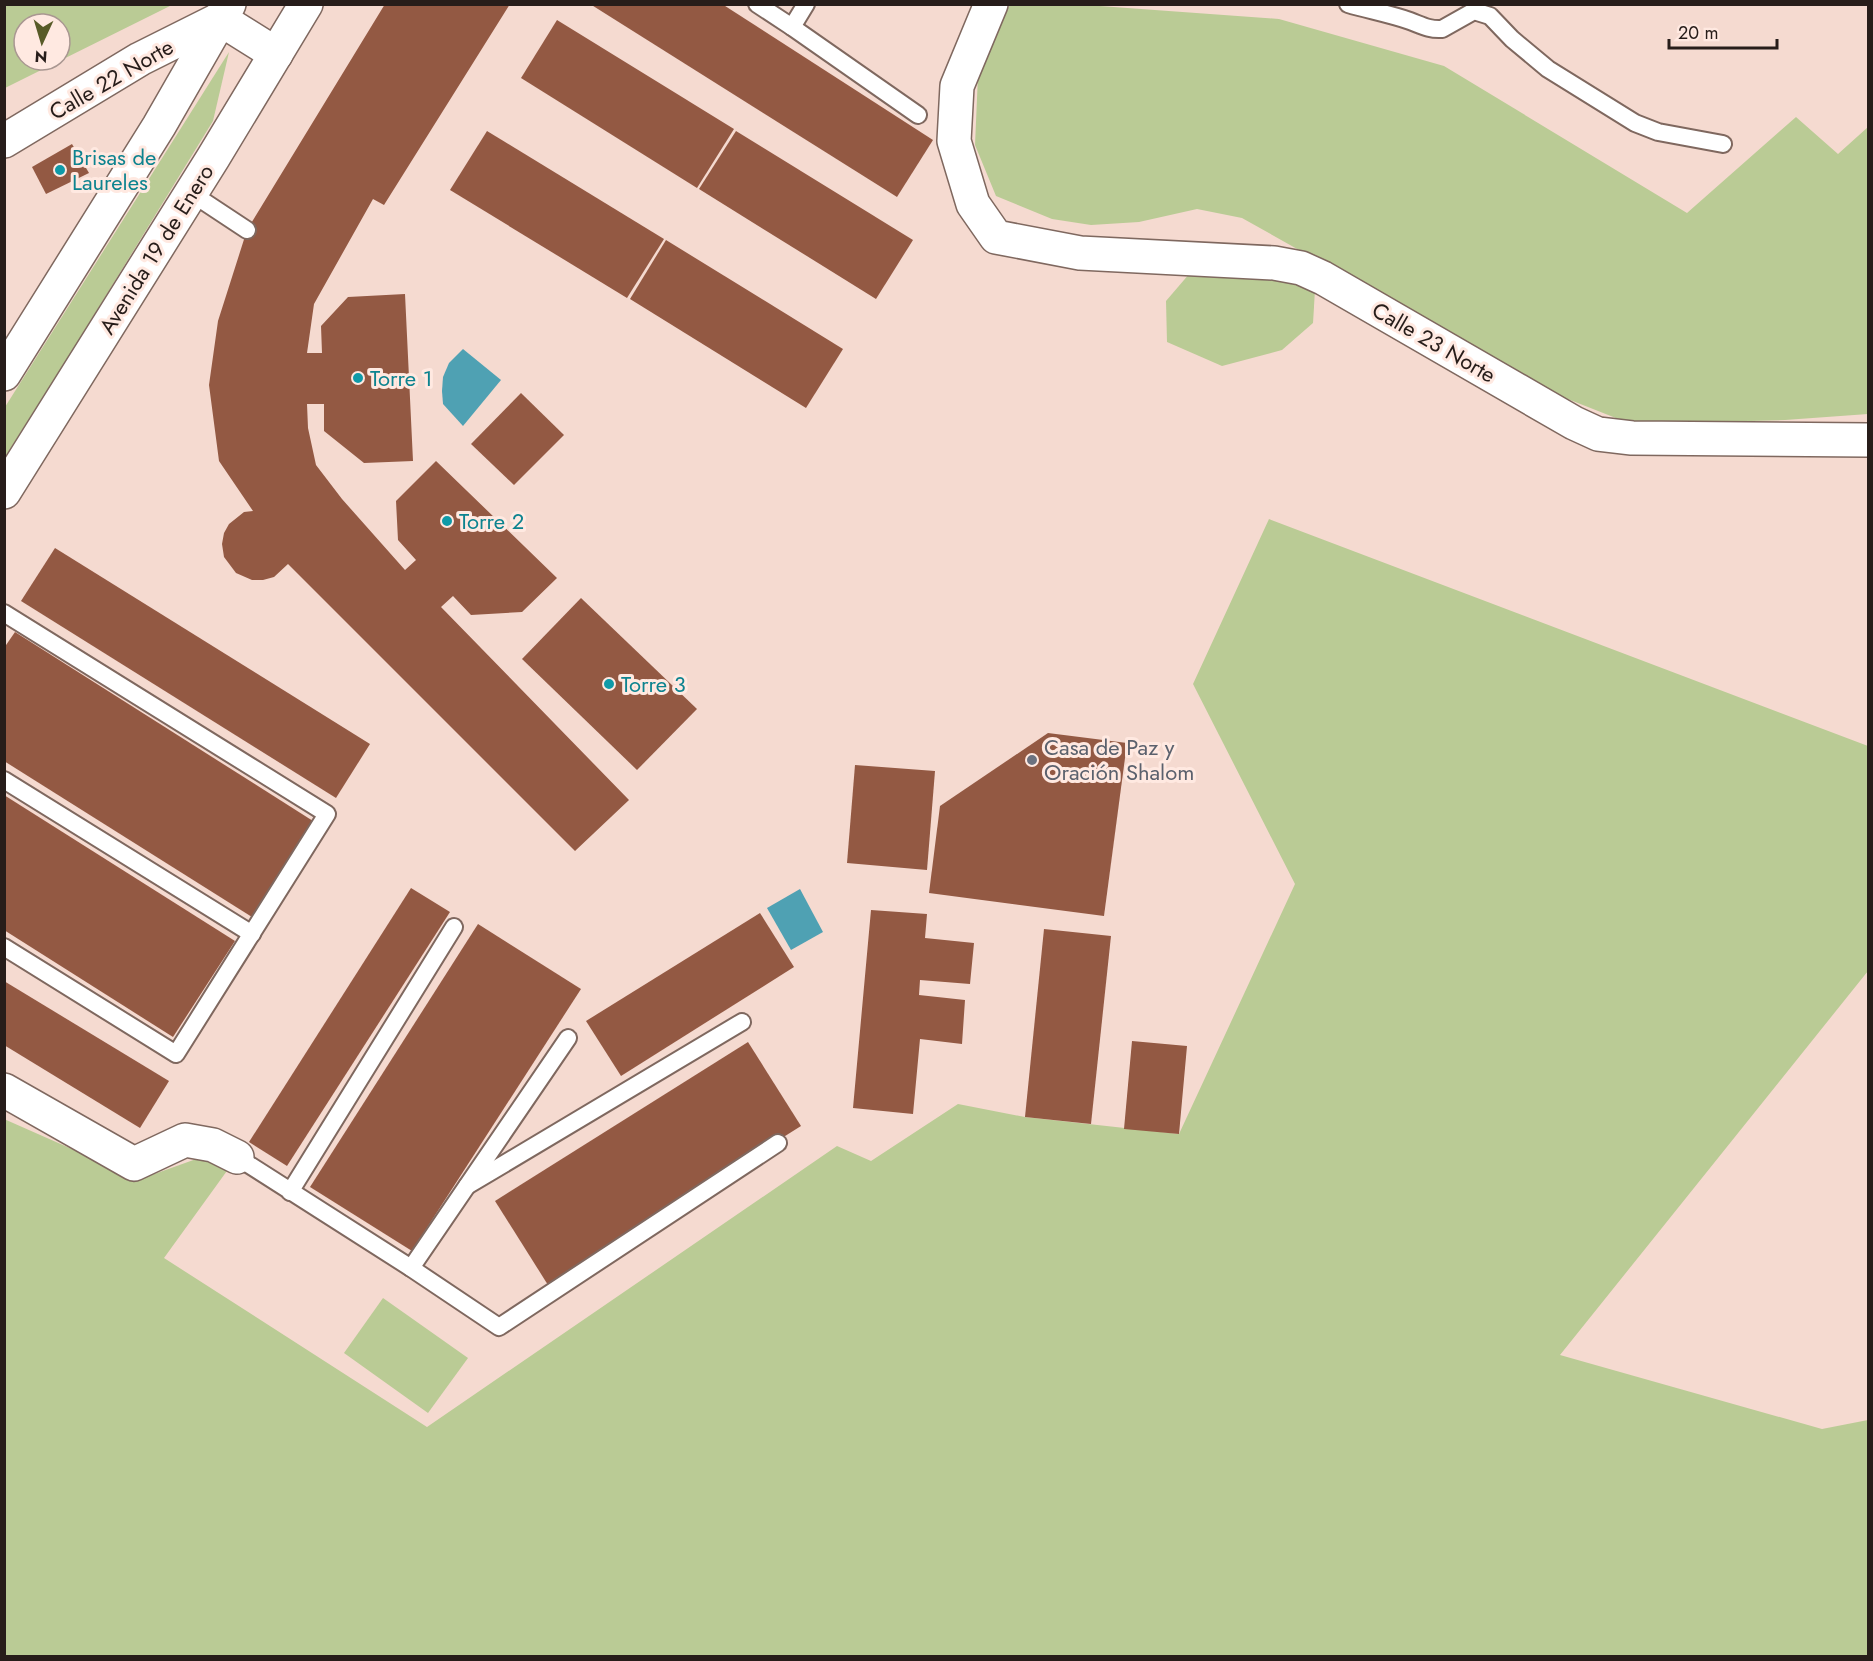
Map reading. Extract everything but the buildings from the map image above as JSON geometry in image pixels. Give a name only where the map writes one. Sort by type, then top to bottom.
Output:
[{"type":"street","name":"Avenida 19 de Enero","points":[[4,492],[306,4]]},
{"type":"street","name":"Calle 23 Norte","points":[[991,4],[957,86],[954,141],[973,204],[996,237],[1080,254],[1274,263],[1300,268],[1323,278],[1574,423],[1598,434],[1632,438],[1869,440]]},
{"type":"street","points":[[4,374],[159,126],[224,12],[276,54]]},
{"type":"street","name":"Calle 22 Norte","points":[[4,141],[140,59],[224,12]]},
{"type":"street","points":[[4,1090],[134,1164],[185,1140],[213,1145],[237,1157]]},
{"type":"lane","points":[[757,4],[918,115]]},
{"type":"lane","points":[[792,27],[806,4]]},
{"type":"lane","points":[[1348,4],[1436,30],[1442,30],[1474,11],[1483,12],[1548,69],[1635,123],[1658,132],[1723,144]]},
{"type":"lane","points":[[191,193],[247,230]]},
{"type":"lane","points":[[4,613],[327,814],[176,1054],[4,947]]},
{"type":"lane","points":[[4,780],[252,934]]},
{"type":"lane","points":[[290,1192],[454,927]]},
{"type":"lane","points":[[467,1186],[742,1022]]},
{"type":"lane","points":[[411,1268],[568,1038]]},
{"type":"lane","points":[[237,1157],[499,1327],[778,1143]]},
{"type":"green space","points":[[5,4],[172,4],[72,55],[72,12],[12,12],[12,72],[37,72],[5,88]]},
{"type":"green space","points":[[1010,4],[1086,5],[1279,19],[1444,66],[1687,213],[1796,117],[1838,154],[1868,127],[1868,414],[1785,420],[1631,424],[1555,394],[1242,218],[1197,209],[1139,222],[1091,225],[1052,219],[996,196],[975,145],[978,75]]},
{"type":"green space","points":[[229,52],[213,121],[5,457],[5,407]]},
{"type":"green space","points":[[1190,273],[1284,273],[1315,290],[1313,323],[1282,350],[1222,366],[1167,342],[1166,301]]},
{"type":"green space","points":[[1269,519],[1868,746],[1868,971],[1560,1355],[1822,1429],[1868,1420],[1868,1656],[5,1656],[4,1119],[124,1172],[146,1177],[199,1158],[237,1157],[164,1258],[427,1427],[837,1146],[871,1161],[958,1104],[1025,1117],[1179,1134],[1295,884],[1193,684]]},
{"type":"green space","points":[[383,1298],[468,1358],[428,1413],[344,1353]]},
{"type":"water","points":[[463,349],[501,380],[463,426],[443,404],[442,391],[443,377],[449,363]]},
{"type":"water","points":[[800,889],[823,932],[791,950],[767,908]]},
{"type":"place","name":"Brisas de Laureles","points":[[60,170]]},
{"type":"place","name":"Torre 1","points":[[358,378]]},
{"type":"place","name":"Torre 2","points":[[447,521]]},
{"type":"place","name":"Torre 3","points":[[609,684]]},
{"type":"place","name":"Casa de Paz y Oración Shalom","points":[[1032,760]]}]
